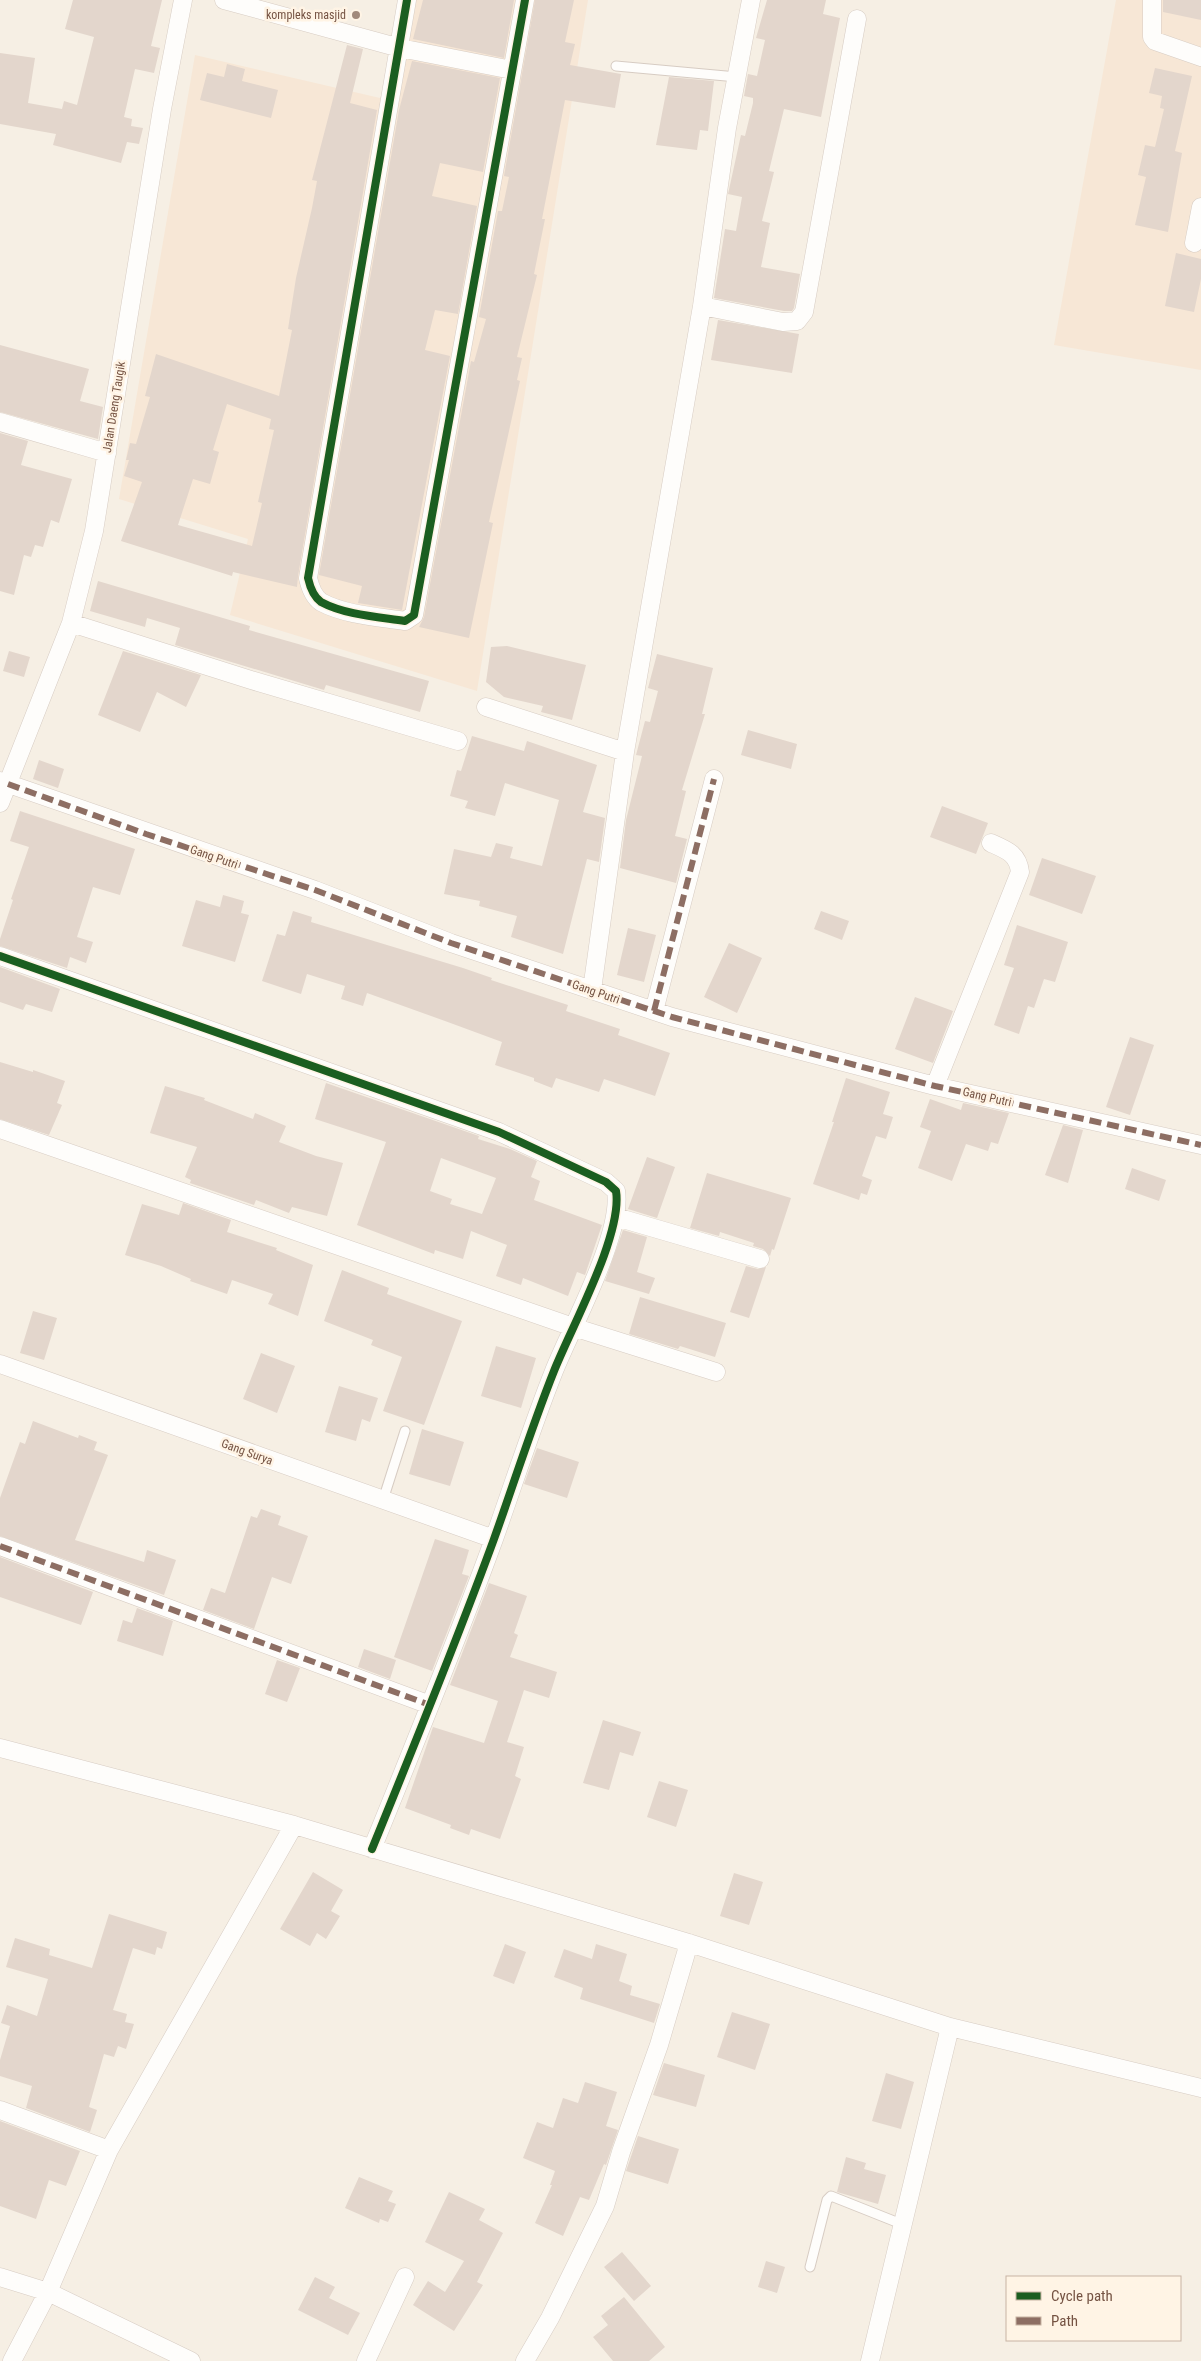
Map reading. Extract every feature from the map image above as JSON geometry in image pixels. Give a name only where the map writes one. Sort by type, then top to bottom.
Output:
[{"type":"street","name":"Jalan Daeng Taugik","points":[[0,803],[4,783],[71,623],[94,531],[162,109],[183,0]]},
{"type":"street","points":[[224,0],[400,48],[512,70]]},
{"type":"street","points":[[407,0],[308,578],[314,594],[320,601],[350,611],[405,621],[414,615],[525,0]]},
{"type":"street","points":[[592,990],[625,752],[702,306],[737,77],[751,0]]},
{"type":"street","points":[[1152,0],[1152,37],[1155,41],[1201,57]]},
{"type":"street","points":[[702,306],[782,322],[797,321],[804,312],[857,19]]},
{"type":"street","points":[[1194,243],[1201,208]]},
{"type":"street","points":[[0,422],[107,453]]},
{"type":"street","points":[[71,623],[260,683],[458,741]]},
{"type":"street","points":[[486,707],[625,752]]},
{"type":"street","points":[[654,1011],[714,779]]},
{"type":"street","name":"Gang Putri","points":[[4,783],[146,834],[316,890],[451,943],[654,1011],[935,1086],[1201,1145]]},
{"type":"street","points":[[935,1086],[1020,872],[1018,860],[1010,851],[991,843]]},
{"type":"street","points":[[0,956],[499,1132],[606,1182],[616,1190],[616,1216],[593,1282],[554,1371],[494,1539],[372,1849]]},
{"type":"street","points":[[0,1129],[572,1327],[716,1372]]},
{"type":"street","points":[[616,1216],[760,1258]]},
{"type":"street","name":"Gang Surya","points":[[0,1364],[494,1539]]},
{"type":"street","points":[[0,1546],[430,1705]]},
{"type":"street","points":[[0,1748],[294,1825],[688,1943],[950,2027],[1201,2088]]},
{"type":"street","points":[[12,2361],[48,2292],[109,2150],[294,1825]]},
{"type":"street","points":[[525,2361],[550,2318],[605,2206],[621,2152],[659,2045],[688,1943]]},
{"type":"street","points":[[870,2361],[950,2027]]},
{"type":"street","points":[[0,2110],[109,2150]]},
{"type":"street","points":[[0,2277],[48,2292],[191,2361]]},
{"type":"street","points":[[366,2361],[405,2277]]},
{"type":"lane","points":[[616,66],[737,77]]},
{"type":"lane","points":[[383,1500],[405,1431]]},
{"type":"lane","points":[[810,2267],[826,2203],[831,2196],[904,2225]]},
{"type":"shaded area","points":[[407,0],[588,0],[477,691],[230,615],[248,539],[119,499],[195,55],[380,98],[392,78]]},
{"type":"shaded area","points":[[1116,0],[1201,0],[1201,370],[1054,345]]},
{"type":"building","points":[[73,0],[162,0],[151,46],[160,48],[154,73],[135,69],[124,117],[132,119],[131,126],[143,128],[139,144],[127,142],[121,163],[53,145],[56,134],[0,124],[0,53],[35,58],[28,103],[62,109],[64,101],[77,105],[94,37],[65,29]]},
{"type":"building","points":[[423,0],[514,0],[504,58],[413,39]]},
{"type":"building","points":[[535,0],[574,0],[565,42],[575,44],[570,65],[621,74],[615,108],[565,100],[542,219],[545,219],[534,274],[537,275],[517,357],[522,358],[517,380],[520,381],[489,522],[493,523],[469,638],[419,627],[424,617],[471,361],[474,362],[486,319],[479,317],[498,211],[502,211],[509,177],[504,176]]},
{"type":"building","points":[[767,0],[826,0],[823,14],[840,18],[821,117],[784,109],[769,171],[774,172],[762,221],[770,223],[761,267],[800,274],[792,311],[714,298],[725,229],[736,231],[742,197],[728,194],[741,135],[745,136],[753,103],[753,98],[744,96],[748,74],[757,76],[765,40],[756,38]]},
{"type":"building","points":[[1163,0],[1201,0],[1201,20],[1163,12]]},
{"type":"building","points":[[347,45],[363,49],[350,103],[377,110],[297,587],[233,572],[232,576],[121,541],[142,482],[124,476],[129,460],[126,460],[130,443],[136,444],[150,397],[145,396],[156,354],[279,396],[292,330],[288,329],[296,278],[317,181],[312,180]],"holes":[[[227,404],[271,419],[269,429],[274,430],[258,502],[262,503],[252,546],[178,525],[193,479],[210,484],[219,452],[213,450]]]},
{"type":"building","points":[[412,61],[500,78],[483,172],[440,163],[432,196],[477,206],[458,314],[435,310],[425,350],[450,356],[402,610],[358,603],[362,586],[319,575],[399,110]]},
{"type":"building","points":[[227,64],[245,69],[242,81],[278,90],[271,118],[200,100],[207,73],[224,77]]},
{"type":"building","points":[[1155,68],[1192,76],[1175,151],[1182,153],[1168,232],[1135,225],[1146,177],[1138,175],[1145,145],[1155,147],[1164,109],[1160,108],[1162,96],[1149,93]]},
{"type":"building","points":[[669,77],[714,81],[708,131],[700,130],[697,150],[656,145]]},
{"type":"building","points":[[1176,253],[1201,259],[1201,279],[1194,312],[1165,306]]},
{"type":"building","points":[[718,320],[799,334],[792,373],[711,360]]},
{"type":"building","points":[[0,345],[89,369],[80,401],[103,407],[98,439],[0,412]]},
{"type":"building","points":[[0,433],[28,441],[21,465],[72,479],[59,523],[51,520],[43,547],[35,545],[31,557],[24,555],[14,595],[0,591]]},
{"type":"building","points":[[98,581],[250,626],[249,630],[429,681],[420,712],[326,685],[324,690],[175,645],[180,628],[147,618],[145,627],[90,611]]},
{"type":"building","points":[[507,646],[586,665],[572,720],[541,712],[543,706],[504,697],[486,682],[491,647]]},
{"type":"building","points":[[9,651],[30,657],[24,677],[3,671]]},
{"type":"building","points":[[123,651],[201,675],[186,707],[157,692],[140,732],[98,715]]},
{"type":"building","points":[[657,654],[713,668],[702,714],[705,714],[682,790],[686,791],[675,836],[687,839],[676,883],[620,868],[626,820],[642,756],[636,755],[645,721],[650,722],[658,691],[648,688]]},
{"type":"building","points":[[748,730],[797,744],[791,769],[741,755]]},
{"type":"building","points":[[472,736],[524,751],[527,741],[597,765],[583,812],[605,818],[599,862],[587,859],[563,954],[511,937],[517,916],[479,906],[480,901],[444,894],[454,849],[491,857],[496,843],[513,847],[510,858],[542,866],[559,800],[505,783],[495,816],[465,808],[468,801],[450,796],[457,770],[461,771]]},
{"type":"building","points":[[39,760],[64,769],[58,788],[33,779]]},
{"type":"building","points":[[942,806],[988,823],[976,854],[930,837]]},
{"type":"building","points":[[20,811],[135,849],[120,895],[93,887],[77,937],[93,942],[86,963],[70,957],[67,968],[0,946],[0,939],[13,900],[11,899],[29,847],[10,841]]},
{"type":"building","points":[[1042,858],[1096,876],[1082,914],[1029,895]]},
{"type":"building","points":[[223,895],[244,901],[241,913],[249,915],[235,962],[182,946],[196,900],[220,907]]},
{"type":"building","points":[[293,911],[312,917],[311,922],[463,968],[492,978],[491,980],[568,1005],[566,1011],[620,1029],[618,1035],[670,1053],[655,1096],[604,1079],[599,1092],[556,1078],[552,1088],[534,1081],[534,1078],[495,1065],[502,1042],[367,993],[363,1006],[341,999],[345,986],[307,974],[301,994],[262,981],[277,934],[285,936]]},
{"type":"building","points":[[821,911],[849,921],[842,940],[814,929]]},
{"type":"building","points":[[1017,925],[1068,942],[1055,982],[1044,979],[1034,1008],[1028,1006],[1019,1034],[994,1025],[1014,968],[1004,965]]},
{"type":"building","points":[[628,928],[656,935],[644,982],[617,975]]},
{"type":"building","points":[[729,943],[762,958],[737,1013],[704,997]]},
{"type":"building","points":[[0,967],[60,989],[52,1012],[26,1004],[23,1010],[0,1002]]},
{"type":"building","points":[[915,997],[953,1011],[933,1063],[895,1049]]},
{"type":"building","points":[[1130,1037],[1154,1045],[1130,1115],[1106,1107]]},
{"type":"building","points":[[0,1062],[33,1072],[33,1070],[65,1081],[57,1103],[62,1105],[49,1135],[0,1119]]},
{"type":"building","points":[[846,1078],[890,1092],[883,1114],[893,1117],[886,1139],[876,1136],[862,1176],[872,1180],[867,1195],[861,1193],[859,1200],[813,1184],[834,1122],[832,1122]]},
{"type":"building","points":[[326,1083],[479,1136],[478,1139],[510,1149],[537,1161],[531,1177],[540,1181],[534,1200],[602,1225],[585,1275],[577,1272],[568,1296],[523,1278],[521,1285],[496,1276],[507,1245],[471,1231],[463,1259],[435,1250],[434,1254],[357,1225],[386,1142],[315,1119]],"holes":[[[441,1158],[496,1178],[482,1214],[450,1204],[452,1199],[430,1191]]]},
{"type":"building","points":[[165,1086],[205,1098],[204,1100],[253,1119],[255,1113],[286,1126],[279,1142],[316,1156],[343,1163],[327,1216],[292,1207],[289,1213],[256,1200],[254,1205],[190,1183],[191,1180],[185,1177],[197,1147],[150,1133]]},
{"type":"building","points":[[930,1099],[961,1110],[963,1103],[1009,1113],[998,1144],[991,1142],[988,1151],[966,1144],[952,1181],[918,1168],[931,1131],[920,1127]]},
{"type":"building","points":[[1063,1125],[1083,1130],[1068,1183],[1045,1175]]},
{"type":"building","points":[[647,1157],[675,1167],[657,1218],[628,1209]]},
{"type":"building","points":[[1132,1168],[1166,1180],[1159,1201],[1125,1189]]},
{"type":"building","points":[[707,1173],[791,1198],[774,1250],[772,1249],[770,1256],[763,1249],[753,1246],[754,1243],[720,1232],[719,1236],[690,1228]]},
{"type":"building","points":[[183,1203],[231,1220],[227,1232],[277,1248],[276,1250],[313,1265],[298,1316],[268,1304],[273,1294],[232,1280],[227,1294],[190,1281],[191,1279],[161,1266],[125,1255],[142,1204],[179,1215]]},
{"type":"building","points":[[623,1230],[647,1237],[637,1272],[655,1278],[649,1294],[605,1281]]},
{"type":"building","points":[[746,1266],[758,1269],[766,1267],[749,1318],[730,1312]]},
{"type":"building","points":[[342,1270],[389,1288],[387,1294],[462,1321],[424,1425],[383,1411],[402,1357],[371,1345],[373,1340],[324,1321]]},
{"type":"building","points":[[640,1297],[726,1323],[715,1357],[680,1346],[678,1349],[629,1334]]},
{"type":"building","points":[[33,1311],[57,1318],[44,1360],[20,1353]]},
{"type":"building","points":[[496,1346],[536,1358],[521,1408],[481,1396]]},
{"type":"building","points":[[261,1353],[295,1366],[277,1413],[243,1399]]},
{"type":"building","points":[[339,1386],[378,1398],[370,1422],[362,1419],[356,1441],[325,1432]]},
{"type":"building","points":[[33,1421],[78,1438],[79,1435],[97,1442],[94,1450],[108,1455],[75,1540],[144,1562],[147,1550],[176,1560],[164,1595],[0,1536],[0,1498],[20,1442],[25,1444]]},
{"type":"building","points":[[422,1429],[464,1442],[450,1486],[409,1474]]},
{"type":"building","points":[[537,1448],[579,1462],[567,1498],[524,1484]]},
{"type":"building","points":[[261,1509],[281,1516],[278,1525],[308,1536],[291,1584],[272,1577],[254,1629],[203,1610],[211,1588],[225,1593],[251,1516],[257,1518]]},
{"type":"building","points":[[435,1539],[469,1550],[462,1574],[469,1576],[432,1671],[394,1657]]},
{"type":"building","points":[[0,1557],[93,1592],[81,1625],[0,1597]]},
{"type":"building","points":[[489,1583],[527,1596],[514,1633],[518,1635],[510,1657],[557,1672],[549,1698],[524,1690],[507,1742],[524,1747],[515,1776],[521,1779],[500,1839],[471,1829],[469,1835],[450,1828],[451,1825],[405,1808],[433,1727],[484,1743],[498,1701],[450,1685]]},
{"type":"building","points":[[137,1608],[173,1621],[163,1656],[117,1641],[123,1620],[132,1623]]},
{"type":"building","points":[[364,1649],[396,1660],[390,1679],[358,1667]]},
{"type":"building","points":[[277,1660],[300,1668],[287,1702],[265,1694]]},
{"type":"building","points":[[603,1720],[641,1732],[633,1756],[620,1752],[609,1790],[583,1783]]},
{"type":"building","points":[[659,1781],[688,1790],[676,1827],[647,1817]]},
{"type":"building","points":[[313,1872],[343,1890],[331,1911],[340,1916],[326,1939],[317,1933],[310,1946],[280,1929]]},
{"type":"building","points":[[734,1873],[763,1882],[749,1925],[720,1916]]},
{"type":"building","points":[[109,1914],[167,1932],[162,1949],[157,1947],[155,1955],[133,1948],[113,2010],[127,2014],[125,2022],[134,2024],[126,2049],[118,2046],[114,2057],[104,2054],[89,2107],[97,2110],[90,2132],[26,2108],[32,2086],[0,2076],[0,2060],[10,2026],[1,2023],[7,2005],[37,2016],[48,1979],[6,1967],[15,1938],[50,1949],[49,1955],[92,1968]]},
{"type":"building","points":[[505,1944],[526,1952],[514,1984],[493,1976]]},
{"type":"building","points":[[596,1944],[627,1954],[619,1981],[632,1986],[630,1995],[660,2004],[654,2023],[580,1999],[583,1988],[554,1977],[564,1949],[592,1959]]},
{"type":"building","points":[[732,2012],[770,2024],[755,2070],[717,2057]]},
{"type":"building","points":[[664,2063],[705,2075],[696,2107],[653,2095]]},
{"type":"building","points":[[886,2073],[914,2082],[901,2129],[872,2121]]},
{"type":"building","points":[[585,2082],[617,2092],[606,2126],[618,2130],[606,2165],[604,2164],[589,2200],[580,2197],[563,2236],[535,2223],[552,2185],[550,2185],[555,2171],[523,2158],[537,2122],[553,2128],[563,2098],[578,2103]]},
{"type":"building","points":[[0,2121],[80,2151],[66,2186],[49,2180],[36,2219],[0,2206]]},
{"type":"building","points":[[638,2136],[679,2149],[668,2184],[626,2171]]},
{"type":"building","points":[[846,2157],[866,2163],[864,2169],[886,2175],[878,2204],[837,2192]]},
{"type":"building","points":[[359,2177],[393,2191],[388,2201],[396,2204],[388,2222],[380,2219],[379,2223],[345,2208]]},
{"type":"building","points":[[449,2192],[485,2209],[479,2220],[503,2233],[477,2282],[483,2285],[454,2331],[413,2305],[428,2281],[445,2292],[464,2261],[425,2242]]},
{"type":"building","points":[[622,2252],[651,2286],[634,2301],[604,2267]]},
{"type":"building","points":[[766,2261],[785,2267],[777,2293],[758,2287]]},
{"type":"building","points":[[315,2277],[335,2287],[329,2298],[360,2313],[348,2335],[298,2310]]},
{"type":"building","points":[[624,2297],[665,2347],[649,2361],[613,2361],[593,2337],[608,2325],[601,2316]]},
{"type":"marked path","points":[[654,1011],[714,779]]},
{"type":"marked path","points":[[8,784],[146,834],[315,890],[451,943],[672,1017],[935,1086],[1201,1145]]},
{"type":"marked path","points":[[0,1546],[430,1705]]},
{"type":"cycle path","points":[[407,0],[308,578],[316,597],[321,602],[330,606],[362,615],[405,621],[414,615],[525,0]]},
{"type":"cycle path","points":[[0,956],[499,1132],[606,1182],[616,1191],[616,1209],[612,1231],[604,1256],[554,1371],[465,1617],[372,1849]]},
{"type":"place","name":"kompleks masjid","points":[[356,15]]}]
